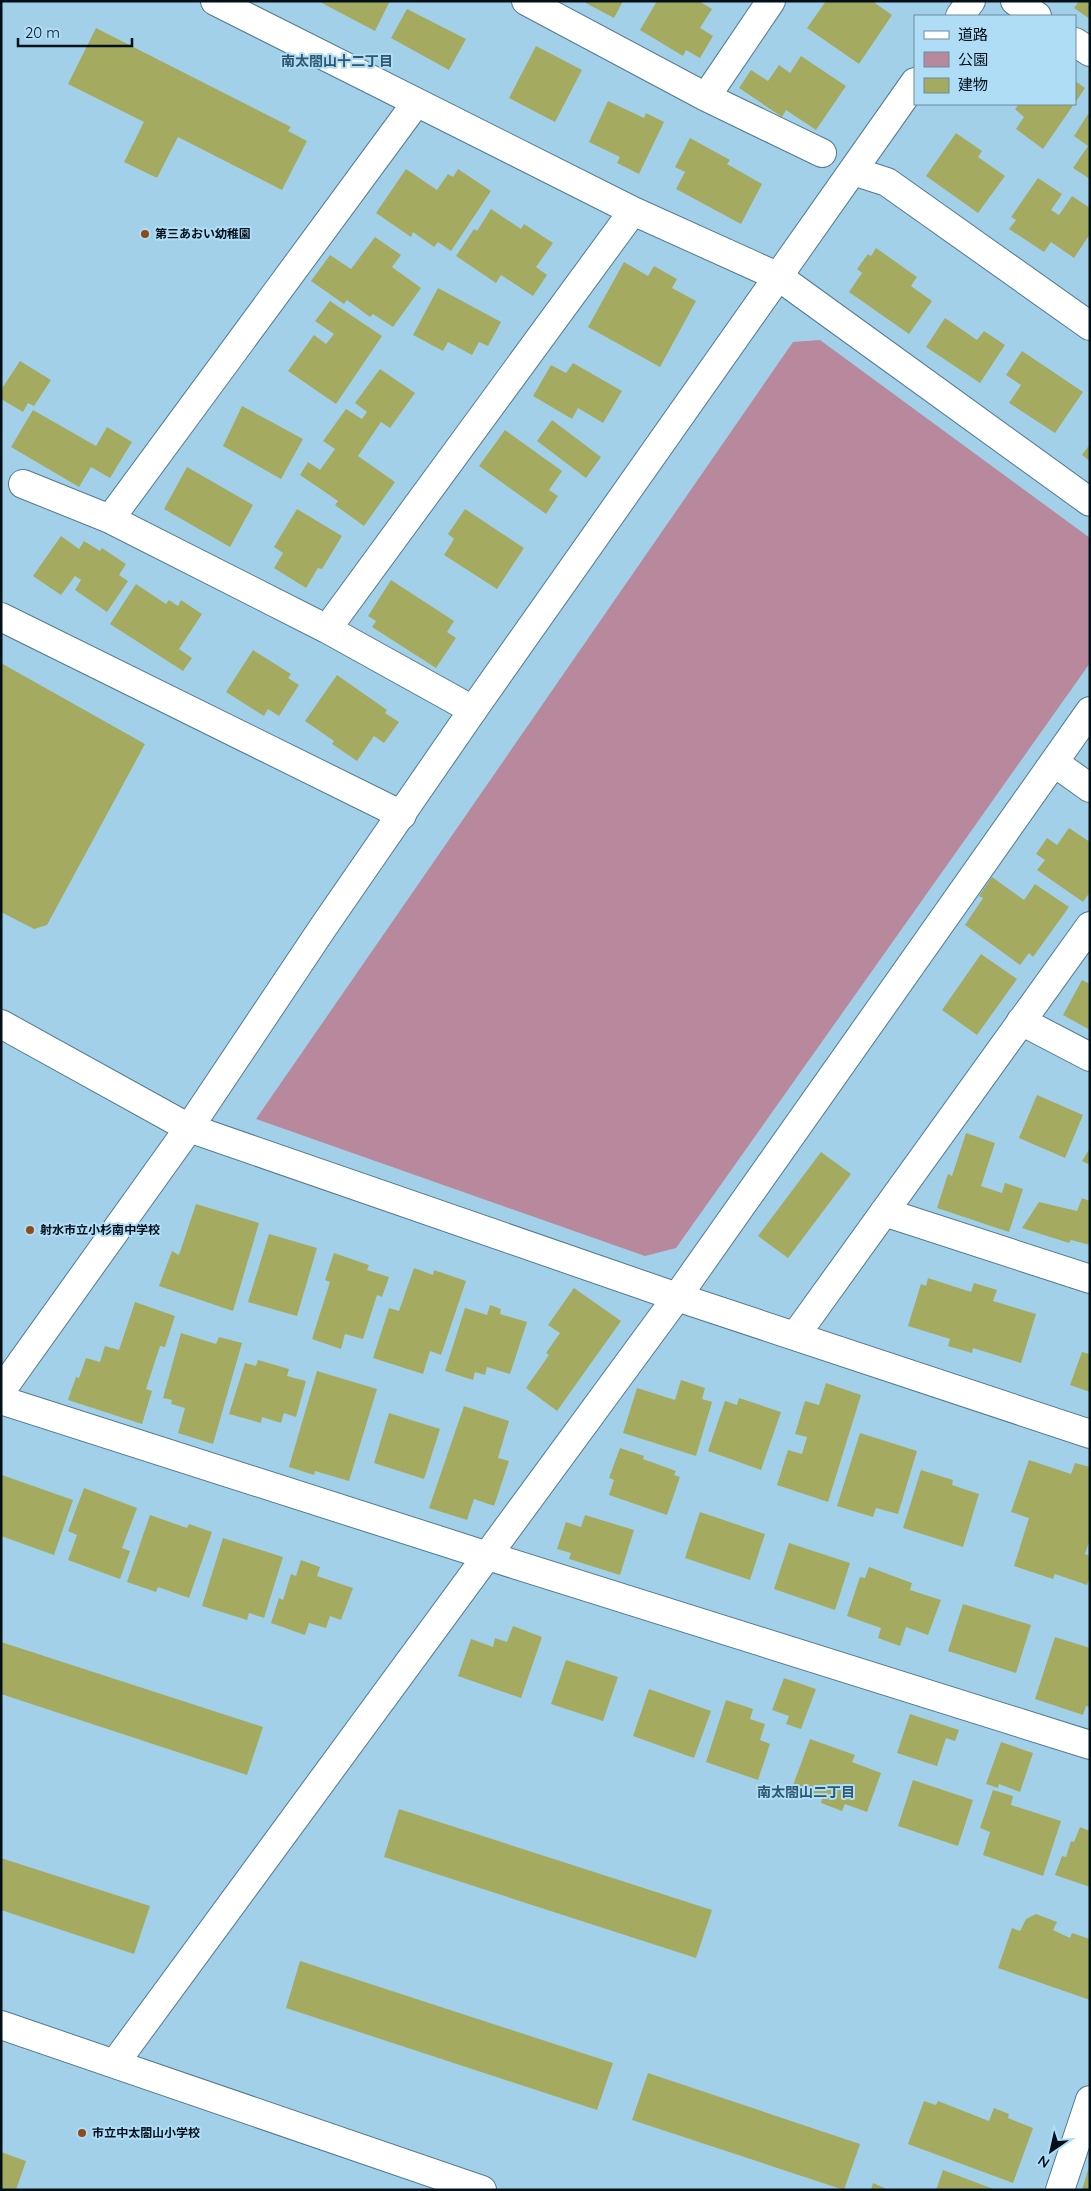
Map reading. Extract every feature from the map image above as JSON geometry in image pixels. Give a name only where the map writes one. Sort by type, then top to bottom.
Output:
[{"type":"street","points":[[215,1],[633,211],[779,277],[1090,502]]},
{"type":"street","points":[[526,1],[706,97],[822,153]]},
{"type":"street","points":[[706,97],[771,1]]},
{"type":"street","points":[[961,15],[971,1]]},
{"type":"street","points":[[1015,1],[1036,15]]},
{"type":"street","points":[[1076,43],[1090,52]]},
{"type":"street","points":[[1,1391],[189,1128],[324,926],[473,710],[914,83]]},
{"type":"street","points":[[110,519],[416,103]]},
{"type":"street","points":[[853,171],[887,182],[1090,326]]},
{"type":"street","points":[[327,630],[633,211]]},
{"type":"street","points":[[23,484],[110,519],[327,630],[473,710]]},
{"type":"street","points":[[1,616],[402,814]]},
{"type":"street","points":[[115,2063],[677,1297],[1090,711]]},
{"type":"street","points":[[1055,763],[1090,788]]},
{"type":"street","points":[[795,1336],[1090,926]]},
{"type":"street","points":[[1021,1022],[1090,1057]]},
{"type":"street","points":[[1,1024],[189,1128],[677,1297],[1090,1434]]},
{"type":"street","points":[[884,1212],[1090,1279]]},
{"type":"street","points":[[1,1400],[488,1556],[1090,1745]]},
{"type":"street","points":[[1,2025],[482,2190]]},
{"type":"street","points":[[1060,2190],[1090,2100]]},
{"type":"green space","points":[[820,340],[1090,538],[1090,663],[676,1248],[645,1256],[256,1119],[793,342]]},
{"type":"building","points":[[318,1],[390,1],[375,31]]},
{"type":"building","points":[[582,1],[623,1],[614,18]]},
{"type":"building","points":[[657,1],[699,1],[712,9],[700,28],[713,36],[700,58],[686,50],[683,56],[640,30]]},
{"type":"building","points":[[826,1],[872,1],[892,15],[859,64],[807,28]]},
{"type":"building","points":[[1079,1],[1090,1],[1090,19],[1074,8]]},
{"type":"building","points":[[407,9],[466,39],[449,70],[391,38]]},
{"type":"building","points":[[96,28],[291,127],[288,131],[307,141],[282,190],[178,137],[157,178],[124,162],[144,122],[68,84]]},
{"type":"building","points":[[536,46],[582,70],[555,122],[509,98]]},
{"type":"building","points":[[801,56],[846,86],[816,130],[786,110],[782,117],[739,88],[751,70],[768,81],[779,65],[790,73]]},
{"type":"building","points":[[1076,82],[1085,88],[1076,102]]},
{"type":"building","points":[[608,101],[644,118],[646,113],[664,122],[639,174],[617,163],[620,157],[589,142]]},
{"type":"building","points":[[1018,105],[1073,105],[1043,149],[1016,129],[1024,117],[1015,109]]},
{"type":"building","points":[[1088,114],[1090,115],[1090,179],[1073,168],[1088,146],[1074,136]]},
{"type":"building","points":[[956,133],[982,151],[978,157],[1005,176],[978,213],[926,176]]},
{"type":"building","points":[[690,138],[730,160],[727,164],[762,184],[741,224],[676,189],[685,172],[675,167]]},
{"type":"building","points":[[406,169],[437,190],[448,174],[453,177],[458,169],[491,191],[451,251],[438,242],[434,247],[413,232],[411,237],[376,213]]},
{"type":"building","points":[[1038,178],[1062,194],[1051,210],[1059,215],[1072,196],[1090,208],[1090,234],[1074,258],[1051,242],[1044,252],[1009,229],[1016,220],[1011,217]]},
{"type":"building","points":[[491,209],[521,229],[524,224],[553,243],[536,267],[547,275],[533,296],[501,275],[496,283],[456,256],[474,229],[477,231]]},
{"type":"building","points":[[375,237],[401,255],[392,267],[421,288],[393,327],[373,314],[370,317],[347,300],[344,304],[311,281],[330,255],[351,269]]},
{"type":"building","points":[[876,248],[917,277],[911,286],[932,301],[909,334],[849,292],[862,273],[857,269],[868,254],[871,256]]},
{"type":"building","points":[[624,262],[648,276],[654,266],[677,279],[672,288],[696,301],[660,367],[588,327]]},
{"type":"building","points":[[438,288],[501,322],[488,346],[479,342],[472,355],[448,342],[443,351],[413,335]]},
{"type":"building","points":[[330,301],[382,336],[336,404],[288,371],[314,335],[326,344],[334,334],[315,321]]},
{"type":"building","points":[[945,318],[977,340],[984,331],[1005,345],[980,383],[926,347]]},
{"type":"building","points":[[1022,351],[1083,392],[1055,433],[1009,403],[1021,385],[1006,375]]},
{"type":"building","points":[[20,361],[51,380],[34,406],[28,403],[23,412],[1,399],[1,390]]},
{"type":"building","points":[[573,363],[622,391],[603,423],[578,408],[572,419],[533,396],[551,365],[566,373]]},
{"type":"building","points":[[380,369],[415,393],[390,428],[381,422],[358,456],[395,482],[364,526],[335,505],[338,501],[300,475],[308,462],[320,470],[335,449],[323,441],[346,409],[362,419],[367,412],[355,403]]},
{"type":"building","points":[[242,406],[303,439],[281,479],[223,446]]},
{"type":"building","points":[[33,410],[96,446],[107,427],[132,442],[110,478],[91,467],[79,487],[11,447]]},
{"type":"building","points":[[552,420],[601,457],[586,478],[537,441]]},
{"type":"building","points":[[505,430],[562,471],[549,490],[558,496],[546,514],[479,466]]},
{"type":"building","points":[[1090,444],[1090,461],[1082,455]]},
{"type":"building","points":[[187,467],[253,505],[230,547],[164,509]]},
{"type":"building","points":[[297,509],[342,536],[322,569],[318,568],[306,588],[274,568],[283,553],[274,547]]},
{"type":"building","points":[[465,509],[524,548],[497,589],[444,555],[454,539],[448,534]]},
{"type":"building","points":[[61,536],[79,549],[84,541],[100,551],[102,548],[126,564],[119,575],[128,581],[107,612],[75,590],[81,580],[75,576],[61,595],[33,576]]},
{"type":"building","points":[[391,580],[454,621],[447,632],[456,638],[436,668],[372,627],[376,621],[368,616]]},
{"type":"building","points":[[136,584],[166,604],[169,600],[178,606],[181,600],[202,614],[179,649],[192,658],[183,671],[110,624]]},
{"type":"building","points":[[253,650],[291,674],[288,678],[299,685],[279,716],[268,709],[264,716],[226,692]]},
{"type":"building","points":[[1,663],[145,744],[47,925],[34,929],[1,912]]},
{"type":"building","points":[[337,675],[387,710],[385,713],[399,722],[384,743],[374,736],[357,761],[332,744],[334,741],[305,721]]},
{"type":"building","points":[[1069,828],[1090,842],[1090,892],[1083,902],[1037,870],[1045,860],[1036,854],[1047,838],[1057,845]]},
{"type":"building","points":[[992,877],[1024,900],[1035,884],[1069,907],[1033,957],[1029,953],[1020,965],[965,925],[983,898],[979,896]]},
{"type":"building","points":[[981,954],[1017,979],[977,1035],[942,1010]]},
{"type":"building","points":[[1082,980],[1090,984],[1090,1030],[1063,1015]]},
{"type":"building","points":[[1037,1095],[1083,1115],[1065,1158],[1019,1138]]},
{"type":"building","points":[[966,1133],[995,1143],[981,1186],[1002,1193],[1005,1183],[1023,1189],[1009,1232],[937,1208],[948,1174],[952,1176]]},
{"type":"building","points":[[1090,1148],[1090,1165],[1082,1161]]},
{"type":"building","points":[[821,1152],[851,1174],[788,1258],[758,1236]]},
{"type":"building","points":[[1082,1198],[1090,1201],[1090,1245],[1071,1240],[1069,1243],[1022,1228],[1039,1202],[1077,1211]]},
{"type":"building","points":[[196,1204],[259,1223],[233,1311],[159,1286],[172,1251],[179,1255]]},
{"type":"building","points":[[269,1234],[317,1248],[297,1316],[248,1302]]},
{"type":"building","points":[[334,1253],[369,1265],[367,1270],[389,1277],[382,1297],[377,1295],[363,1339],[345,1334],[341,1349],[312,1339],[330,1282],[325,1280]]},
{"type":"building","points":[[414,1268],[433,1275],[434,1270],[466,1281],[441,1355],[430,1351],[423,1374],[373,1358],[389,1308],[399,1311]]},
{"type":"building","points":[[928,1278],[971,1292],[974,1283],[997,1290],[993,1301],[1036,1314],[1021,1363],[973,1348],[972,1353],[948,1346],[950,1339],[908,1326],[921,1284],[926,1286]]},
{"type":"building","points":[[574,1288],[621,1321],[557,1411],[526,1388],[549,1355],[546,1353],[560,1333],[548,1325]]},
{"type":"building","points":[[135,1302],[175,1316],[165,1347],[160,1346],[146,1389],[152,1391],[142,1424],[68,1400],[76,1377],[79,1378],[86,1358],[100,1362],[105,1346],[119,1350]]},
{"type":"building","points":[[490,1305],[501,1309],[500,1314],[527,1322],[510,1374],[487,1367],[485,1375],[475,1372],[473,1380],[445,1371],[465,1308],[487,1315]]},
{"type":"building","points":[[181,1333],[216,1344],[219,1337],[242,1343],[213,1444],[178,1433],[185,1408],[171,1404],[172,1400],[163,1398]]},
{"type":"building","points":[[1082,1352],[1090,1354],[1090,1392],[1070,1385]]},
{"type":"building","points":[[258,1360],[289,1369],[287,1376],[306,1381],[296,1417],[284,1413],[281,1423],[262,1417],[261,1423],[229,1414],[245,1363],[256,1366]]},
{"type":"building","points":[[317,1371],[377,1389],[349,1481],[315,1471],[314,1475],[289,1467]]},
{"type":"building","points":[[681,1380],[705,1388],[702,1399],[712,1402],[696,1456],[623,1433],[637,1388],[675,1400]]},
{"type":"building","points":[[826,1383],[861,1395],[828,1502],[777,1485],[788,1450],[802,1454],[807,1437],[795,1434],[805,1401],[819,1405]]},
{"type":"building","points":[[739,1398],[781,1412],[761,1470],[708,1451],[725,1401],[737,1405]]},
{"type":"building","points":[[464,1406],[509,1421],[498,1458],[509,1461],[494,1506],[474,1499],[467,1520],[429,1508]]},
{"type":"building","points":[[389,1413],[440,1429],[424,1479],[374,1463]]},
{"type":"building","points":[[860,1433],[917,1451],[898,1514],[876,1508],[873,1517],[837,1506]]},
{"type":"building","points":[[620,1448],[644,1456],[643,1459],[676,1471],[674,1475],[680,1477],[667,1515],[609,1495],[614,1480],[609,1478]]},
{"type":"building","points":[[1029,1460],[1071,1474],[1075,1463],[1090,1467],[1090,1539],[1085,1554],[1090,1556],[1090,1576],[1087,1585],[1055,1574],[1053,1579],[1014,1566],[1029,1518],[1011,1512]]},
{"type":"building","points":[[921,1470],[953,1480],[952,1485],[979,1494],[963,1547],[903,1528]]},
{"type":"building","points":[[2,1475],[73,1500],[54,1555],[1,1536]]},
{"type":"building","points":[[84,1488],[137,1508],[122,1548],[130,1551],[120,1579],[68,1560],[77,1535],[68,1531]]},
{"type":"building","points":[[700,1512],[765,1534],[750,1580],[685,1558]]},
{"type":"building","points":[[150,1515],[187,1528],[189,1524],[212,1532],[189,1598],[158,1587],[156,1592],[127,1582]]},
{"type":"building","points":[[585,1515],[634,1530],[620,1575],[569,1559],[571,1553],[557,1549],[566,1522],[581,1527]]},
{"type":"building","points":[[223,1538],[283,1557],[264,1618],[249,1613],[247,1620],[202,1606]]},
{"type":"building","points":[[789,1543],[850,1563],[835,1610],[774,1589]]},
{"type":"building","points":[[301,1560],[320,1567],[317,1576],[353,1588],[341,1620],[330,1616],[326,1628],[309,1623],[305,1635],[271,1623],[279,1598],[283,1600],[291,1574],[296,1576]]},
{"type":"building","points":[[869,1567],[912,1583],[910,1590],[941,1600],[928,1635],[906,1627],[900,1646],[878,1638],[881,1628],[847,1616],[860,1577],[865,1578]]},
{"type":"building","points":[[963,1604],[1031,1625],[1016,1673],[948,1651]]},
{"type":"building","points":[[513,1626],[542,1637],[521,1698],[458,1676],[471,1639],[493,1647],[495,1638],[507,1642]]},
{"type":"building","points":[[1055,1637],[1090,1648],[1090,1707],[1086,1706],[1083,1715],[1035,1699]]},
{"type":"building","points":[[1,1642],[263,1727],[247,1775],[1,1694]]},
{"type":"building","points":[[566,1660],[618,1677],[603,1721],[551,1704]]},
{"type":"building","points":[[784,1678],[816,1689],[801,1729],[786,1724],[789,1716],[772,1710]]},
{"type":"building","points":[[649,1689],[711,1711],[694,1758],[633,1736]]},
{"type":"building","points":[[726,1700],[753,1709],[750,1719],[765,1724],[760,1740],[770,1744],[758,1780],[706,1762]]},
{"type":"building","points":[[910,1714],[959,1730],[955,1741],[946,1738],[937,1766],[897,1753]]},
{"type":"building","points":[[810,1739],[855,1755],[852,1762],[881,1773],[867,1812],[845,1804],[842,1811],[821,1803],[822,1799],[792,1788]]},
{"type":"building","points":[[1001,1742],[1033,1753],[1020,1792],[999,1784],[998,1788],[986,1784]]},
{"type":"building","points":[[913,1780],[973,1800],[958,1846],[898,1826]]},
{"type":"building","points":[[993,1790],[1013,1796],[1011,1805],[1061,1821],[1043,1876],[983,1855],[990,1832],[980,1828]]},
{"type":"building","points":[[399,1809],[712,1910],[696,1958],[384,1857]]},
{"type":"building","points":[[1080,1827],[1090,1831],[1090,1887],[1055,1875],[1062,1856],[1066,1857],[1071,1841],[1074,1842]]},
{"type":"building","points":[[1,1858],[150,1906],[134,1954],[1,1910]]},
{"type":"building","points":[[1036,1914],[1057,1922],[1053,1930],[1070,1938],[1072,1933],[1090,1939],[1090,2000],[998,1968],[1012,1928],[1020,1931],[1026,1919]]},
{"type":"building","points":[[300,1961],[613,2063],[597,2110],[286,2008]]},
{"type":"building","points":[[648,2073],[860,2144],[844,2190],[632,2120]]},
{"type":"building","points":[[924,2101],[936,2105],[938,2101],[989,2121],[994,2108],[1009,2114],[1008,2118],[1033,2128],[1013,2183],[908,2144]]},
{"type":"building","points":[[1,2152],[26,2161],[16,2190],[1,2190]]},
{"type":"building","points":[[1089,2167],[1090,2190],[1082,2190]]},
{"type":"building","points":[[943,2170],[996,2190],[936,2190]]},
{"type":"building","points":[[873,2183],[889,2190],[871,2190]]},
{"type":"place","name":"第三あおい幼稚園","points":[[145,234]]},
{"type":"place","name":"射水市立小杉南中学校","points":[[30,1230]]},
{"type":"place","name":"市立中太閤山小学校","points":[[82,2133]]},
{"type":"district","name":"南太閤山十二丁目","points":[[337,61]]},
{"type":"district","name":"南太閤山二丁目","points":[[806,1792]]}]
